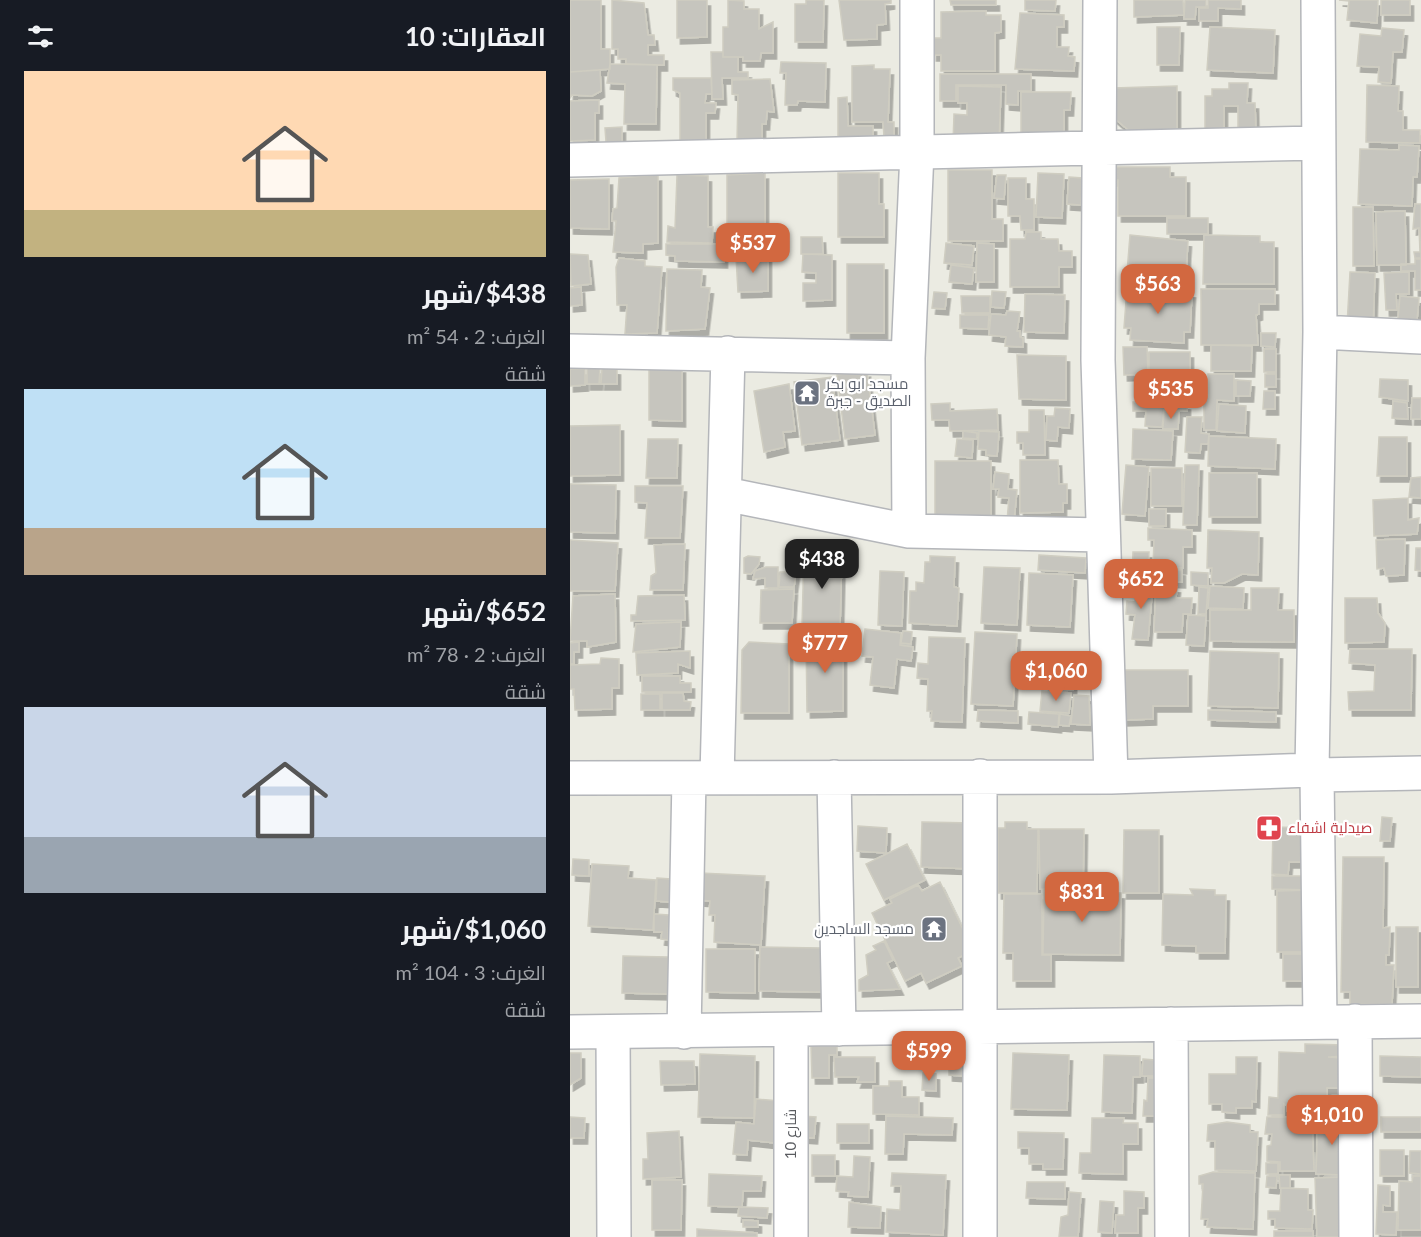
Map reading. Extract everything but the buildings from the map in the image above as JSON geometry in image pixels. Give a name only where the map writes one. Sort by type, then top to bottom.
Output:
[{"type":"street","points":[[909,531],[908,358],[917,152],[917,0]]},
{"type":"street","points":[[1100,0],[1101,150],[1098,360],[1112,777]]},
{"type":"street","points":[[1318,0],[1320,332],[1315,773],[1320,1022]]},
{"type":"street","points":[[570,160],[1101,150],[1318,143]]},
{"type":"street","points":[[1320,332],[1421,337]]},
{"type":"street","points":[[570,351],[908,358]]},
{"type":"street","points":[[684,1032],[725,494],[728,353]]},
{"type":"street","points":[[725,494],[909,531],[1103,535]]},
{"type":"street","points":[[570,778],[1112,777],[1421,773]]},
{"type":"street","points":[[980,776],[980,1237]]},
{"type":"street","points":[[834,777],[839,1029]]},
{"type":"street","points":[[1355,1021],[1356,1237]]},
{"type":"street","points":[[570,1032],[1421,1021]]},
{"type":"street","points":[[1171,1024],[1172,1237]]},
{"type":"street","name":"شارع 10","points":[[791,1030],[791,1237]]},
{"type":"street","points":[[613,1032],[614,1237]]},
{"type":"place","name":"مسجد ابو بكر الصديق - جبرة","points":[[807,393]]},
{"type":"place","name":"صيدلية اشفاء","points":[[1269,828]]},
{"type":"place","name":"مسجد الساجدين","points":[[934,929]]}]
